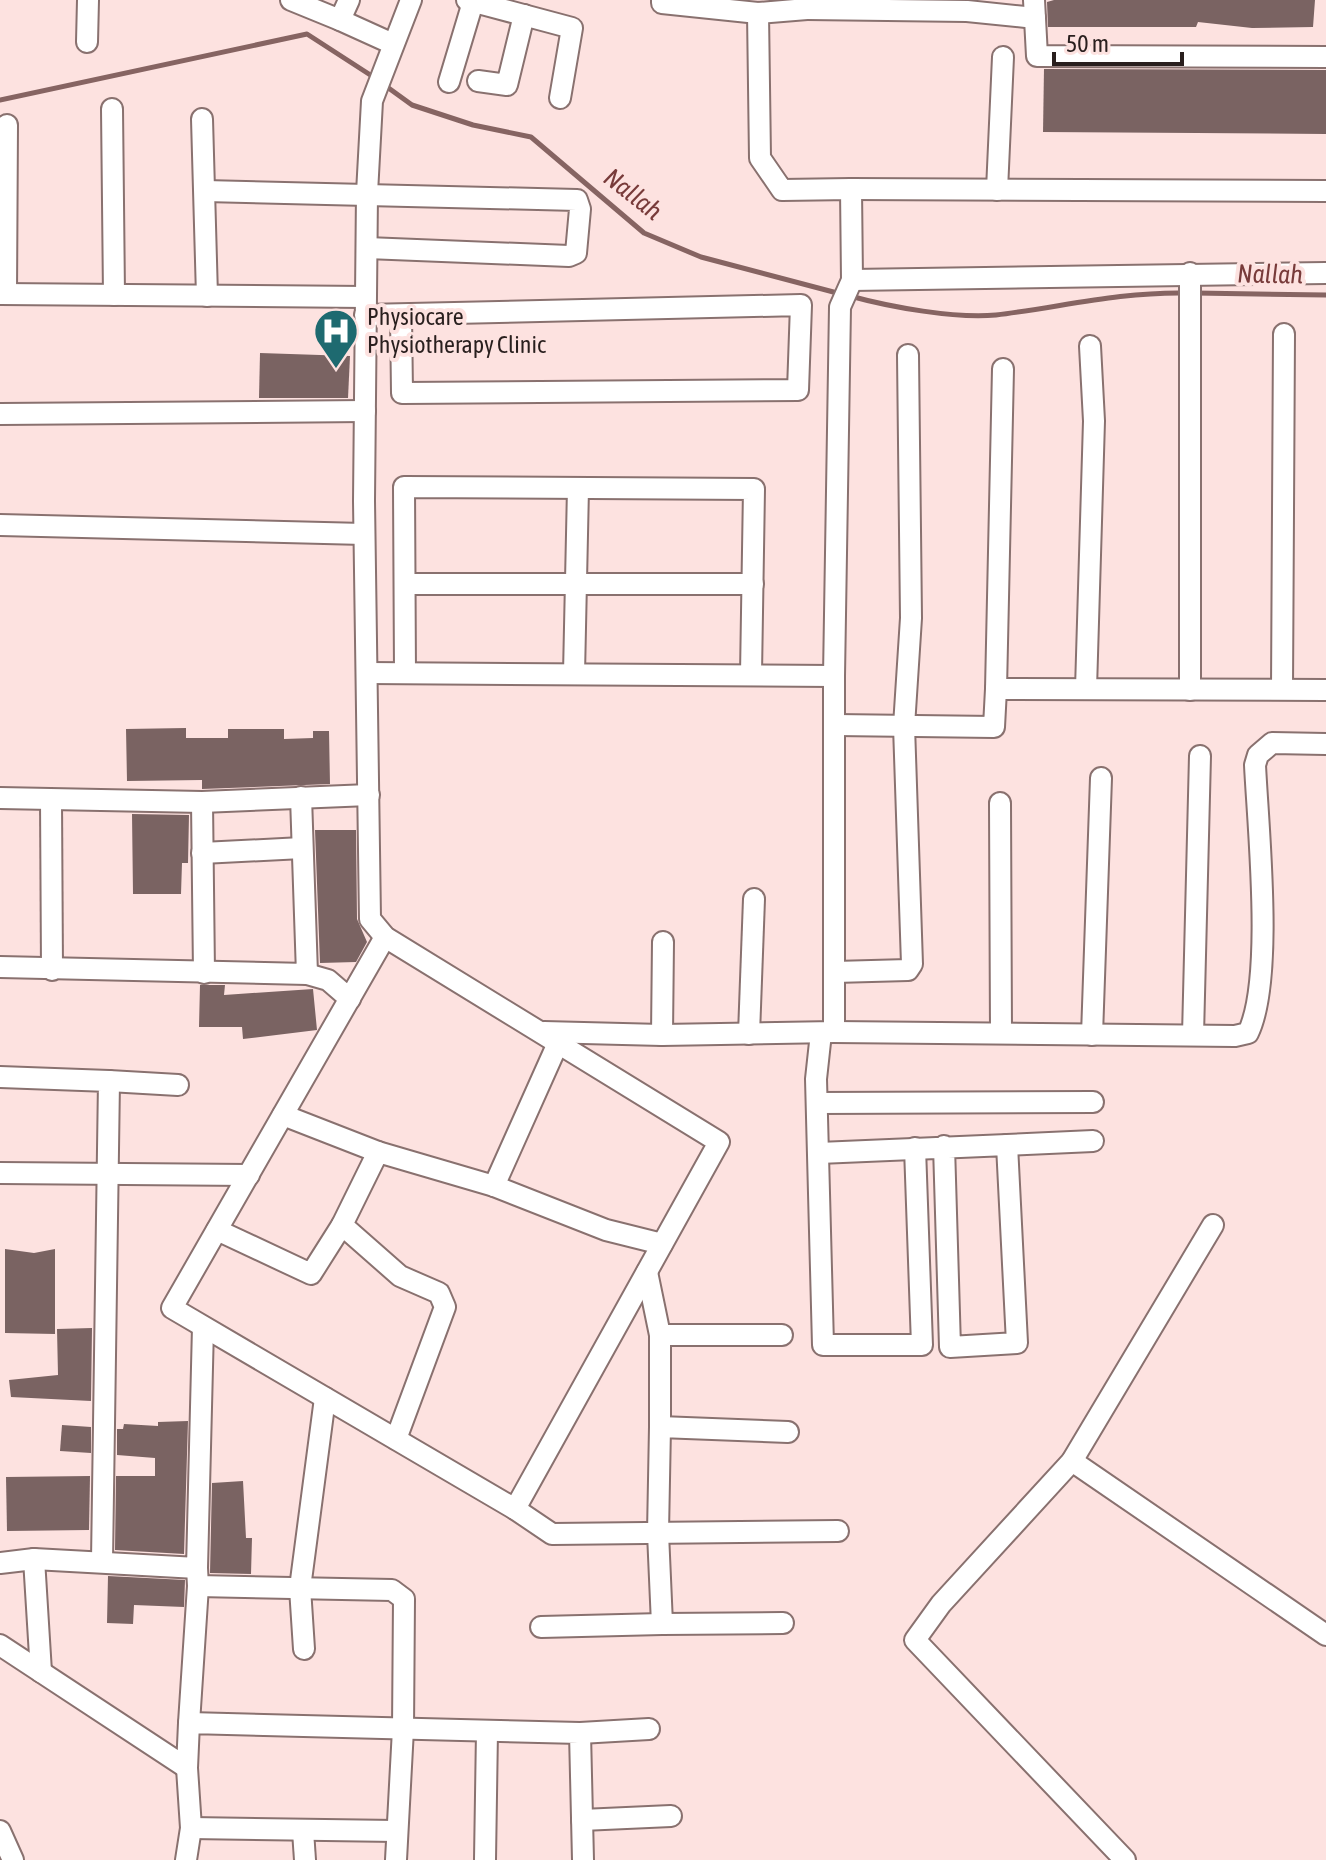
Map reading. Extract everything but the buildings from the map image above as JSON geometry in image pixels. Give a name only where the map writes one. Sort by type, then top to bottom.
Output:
[{"type":"street","points":[[87,42],[88,0]]},
{"type":"street","points":[[291,0],[393,44]]},
{"type":"street","points":[[340,20],[349,0]]},
{"type":"street","points":[[411,0],[372,101],[367,193],[364,534],[370,919],[385,937],[719,1142],[515,1509]]},
{"type":"street","points":[[662,0],[662,3],[758,13],[807,5],[967,11],[1035,9],[1037,56],[1326,57]]},
{"type":"street","points":[[449,82],[470,1],[572,28],[560,98]]},
{"type":"street","points":[[758,13],[760,158],[782,190],[1326,191]]},
{"type":"street","points":[[478,81],[507,85],[524,15]]},
{"type":"street","points":[[997,190],[1003,57]]},
{"type":"street","points":[[112,109],[114,295]]},
{"type":"street","points":[[202,119],[207,296]]},
{"type":"street","points":[[0,414],[365,402],[402,393],[798,390],[801,305],[401,315],[365,306],[207,296],[3,294],[7,125]]},
{"type":"street","points":[[851,189],[852,280],[840,307],[834,676],[835,972],[821,1033],[816,1079],[823,1345],[950,1347],[1017,1343],[1007,1145]]},
{"type":"street","points":[[205,191],[577,200],[580,209],[576,253],[569,256],[367,248]]},
{"type":"street","points":[[1190,273],[1190,690]]},
{"type":"street","points":[[852,280],[1326,273]]},
{"type":"street","points":[[401,315],[402,393]]},
{"type":"street","points":[[1282,689],[1284,334]]},
{"type":"street","points":[[1086,689],[1094,421],[1090,346]]},
{"type":"street","points":[[835,972],[908,970],[912,964],[904,726],[911,618],[908,355]]},
{"type":"street","points":[[836,725],[994,727],[1003,369]]},
{"type":"street","points":[[405,673],[404,487],[754,489],[751,674]]},
{"type":"street","points":[[574,674],[578,488]]},
{"type":"street","points":[[0,525],[364,534]]},
{"type":"street","points":[[405,584],[753,584]]},
{"type":"street","points":[[367,673],[834,676]]},
{"type":"street","points":[[996,689],[1326,690]]},
{"type":"street","points":[[549,1038],[821,1033],[1248,1033],[1255,1019],[1262,920],[1255,765],[1258,755],[1272,743],[1326,744]]},
{"type":"street","points":[[1193,1035],[1200,756]]},
{"type":"street","points":[[1092,1035],[1101,778]]},
{"type":"street","points":[[0,798],[202,802],[369,795]]},
{"type":"street","points":[[301,797],[307,974]]},
{"type":"street","points":[[51,800],[52,970]]},
{"type":"street","points":[[202,802],[204,973]]},
{"type":"street","points":[[1000,803],[1001,1033]]},
{"type":"street","points":[[202,853],[302,848]]},
{"type":"street","points":[[749,1034],[754,899]]},
{"type":"street","points":[[385,937],[172,1308],[515,1509],[552,1534],[838,1531]]},
{"type":"street","points":[[662,1035],[663,942]]},
{"type":"street","points":[[0,967],[307,974],[328,980],[350,999]]},
{"type":"street","points":[[494,1186],[549,1038]]},
{"type":"street","points":[[0,1077],[178,1085]]},
{"type":"street","points":[[102,1561],[109,1081]]},
{"type":"street","points":[[817,1103],[1093,1102]]},
{"type":"street","points":[[283,1115],[378,1152],[494,1186],[606,1230],[662,1244]]},
{"type":"street","points":[[819,1153],[1093,1141]]},
{"type":"street","points":[[944,1146],[950,1347]]},
{"type":"street","points":[[915,1148],[922,1345]]},
{"type":"street","points":[[217,1230],[311,1274],[342,1225],[378,1152]]},
{"type":"street","points":[[0,1173],[108,1171],[249,1175]]},
{"type":"street","points":[[342,1225],[400,1276],[439,1293],[445,1307],[396,1439]]},
{"type":"street","points":[[1125,1860],[915,1640],[941,1604],[1072,1461],[1213,1225]]},
{"type":"street","points":[[647,1272],[660,1335],[658,1533],[662,1624]]},
{"type":"street","points":[[186,1860],[191,1828],[187,1768],[197,1577],[203,1327]]},
{"type":"street","points":[[660,1335],[782,1335]]},
{"type":"street","points":[[304,1649],[300,1588],[325,1398]]},
{"type":"street","points":[[660,1427],[788,1432]]},
{"type":"street","points":[[1072,1461],[1324,1629]]},
{"type":"street","points":[[34,1559],[41,1672]]},
{"type":"street","points":[[0,1563],[34,1559],[102,1561],[197,1577],[300,1588],[392,1590],[404,1599],[403,1729],[396,1860]]},
{"type":"street","points":[[541,1627],[783,1623]]},
{"type":"street","points":[[0,1645],[187,1768]]},
{"type":"street","points":[[189,1723],[580,1733],[649,1729]]},
{"type":"street","points":[[485,1860],[487,1731]]},
{"type":"street","points":[[580,1733],[583,1860]]},
{"type":"street","points":[[582,1820],[671,1816]]},
{"type":"street","points":[[191,1828],[396,1831]]},
{"type":"street","points":[[0,1831],[13,1860]]},
{"type":"street","points":[[303,1831],[305,1860]]},
{"type":"waterway","name":"Nallah","points":[[0,100],[307,34],[375,78]]},
{"type":"waterway","name":"Nallah","points":[[383,84],[412,105],[473,125],[531,137],[644,233],[701,257],[841,294]]},
{"type":"waterway","name":"Nallah","points":[[850,296],[923,311],[980,316],[1113,297],[1185,293]]},
{"type":"waterway","name":"Nallah","points":[[1195,293],[1326,295]]},
{"type":"place","name":"Physiocare Physiotherapy Clinic","points":[[336,370]]}]
